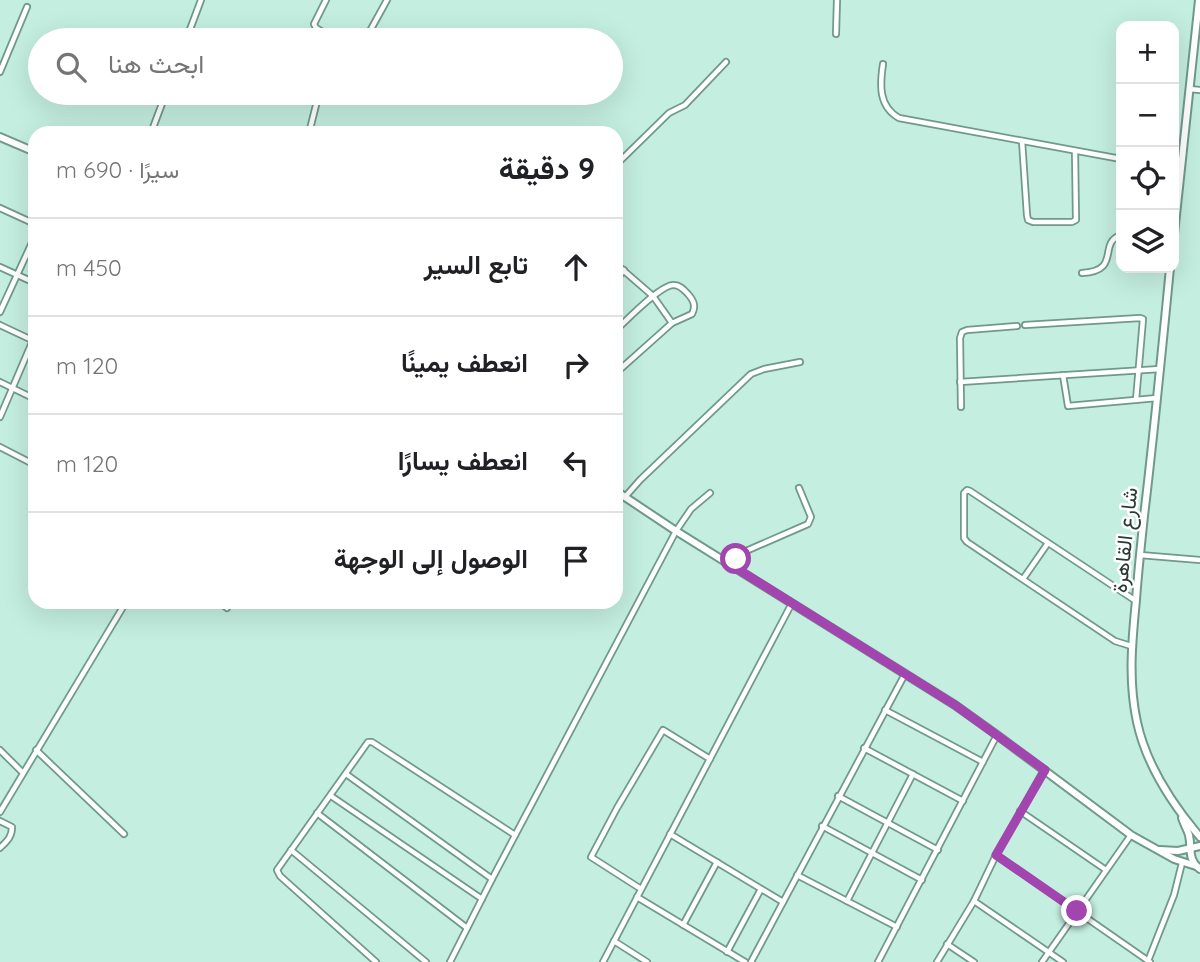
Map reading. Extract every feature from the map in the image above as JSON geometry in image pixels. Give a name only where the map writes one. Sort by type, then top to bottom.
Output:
[{"type":"main road","points":[[1179,155],[1199,0]]},
{"type":"main road","points":[[0,136],[28,149]]},
{"type":"main road","name":"شارع القاهرة","points":[[1170,273],[1131,646],[1132,687],[1138,724],[1154,769],[1177,807],[1200,837]]},
{"type":"main road","points":[[625,497],[955,705],[1131,835],[1182,863],[1198,867]]},
{"type":"main road","name":"شارع القاهرة","points":[[1177,807],[1189,836],[1191,858],[1198,867]]},
{"type":"main road","points":[[1155,848],[1172,851],[1200,846]]},
{"type":"street","points":[[190,28],[201,0]]},
{"type":"street","points":[[316,28],[314,24],[326,0]]},
{"type":"street","points":[[372,28],[387,0]]},
{"type":"street","points":[[836,34],[838,0]]},
{"type":"street","points":[[0,72],[27,7]]},
{"type":"street","points":[[623,158],[667,115],[685,105],[726,62]]},
{"type":"street","points":[[883,64],[881,94],[886,107],[895,117],[1116,158]]},
{"type":"street","points":[[1188,89],[1200,90]]},
{"type":"street","points":[[154,126],[162,105]]},
{"type":"street","points":[[311,126],[316,105]]},
{"type":"street","points":[[1022,141],[1027,215],[1028,220],[1033,222],[1076,220],[1075,150]]},
{"type":"street","points":[[0,208],[28,221]]},
{"type":"street","points":[[1082,273],[1100,270],[1116,236]]},
{"type":"street","points":[[0,312],[28,252]]},
{"type":"street","points":[[0,267],[28,280]]},
{"type":"street","points":[[624,270],[653,296],[672,323]]},
{"type":"street","points":[[623,324],[667,286],[676,285],[683,288],[693,300],[695,308],[692,314],[672,323],[623,367]]},
{"type":"street","points":[[1025,325],[1142,318],[1144,322],[1136,400]]},
{"type":"street","points":[[0,325],[28,338]]},
{"type":"street","points":[[961,407],[961,332],[1017,326]]},
{"type":"street","points":[[0,417],[28,354]]},
{"type":"street","points":[[625,497],[751,374],[800,362]]},
{"type":"street","points":[[960,382],[1160,369]]},
{"type":"street","points":[[1063,375],[1068,406],[1157,398]]},
{"type":"street","points":[[0,382],[28,396]]},
{"type":"street","points":[[0,447],[28,461]]},
{"type":"street","points":[[731,565],[746,551],[808,524],[811,517],[799,488]]},
{"type":"street","points":[[1131,646],[1115,641],[965,540],[964,493],[970,491],[1136,601]]},
{"type":"street","points":[[450,962],[676,531],[691,509],[710,492]]},
{"type":"street","points":[[1023,579],[1048,543]]},
{"type":"street","points":[[1140,555],[1200,560]]},
{"type":"street","points":[[603,962],[792,603]]},
{"type":"street","points":[[0,812],[122,609]]},
{"type":"street","points":[[751,962],[905,674]]},
{"type":"street","points":[[885,710],[983,762]]},
{"type":"street","points":[[641,889],[591,857],[617,808],[663,730],[710,759]]},
{"type":"street","points":[[878,962],[998,735]]},
{"type":"street","points":[[376,962],[277,872],[368,742],[372,742],[515,835]]},
{"type":"street","points":[[864,748],[963,801]]},
{"type":"street","points":[[0,750],[23,773]]},
{"type":"street","points":[[36,750],[124,834]]},
{"type":"street","points":[[937,962],[974,901],[996,855],[1045,770]]},
{"type":"street","points":[[346,774],[492,879]]},
{"type":"street","points":[[847,901],[913,774]]},
{"type":"street","points":[[331,796],[482,900]]},
{"type":"street","points":[[838,796],[938,850]]},
{"type":"street","points":[[1020,811],[1106,870]]},
{"type":"street","points":[[317,813],[467,929]]},
{"type":"street","points":[[0,821],[12,827],[12,832],[0,848]]},
{"type":"street","points":[[822,826],[922,880]]},
{"type":"street","points":[[670,834],[783,902]]},
{"type":"street","points":[[1042,962],[1131,835]]},
{"type":"street","points":[[291,850],[426,962]]},
{"type":"street","points":[[996,855],[1148,961],[1174,895],[1182,863]]},
{"type":"street","points":[[683,925],[717,862]]},
{"type":"street","points":[[797,875],[897,928]]},
{"type":"street","points":[[727,952],[761,889]]},
{"type":"street","points":[[638,897],[745,962]]},
{"type":"street","points":[[974,901],[1063,962]]},
{"type":"street","points":[[614,941],[647,962]]},
{"type":"street","points":[[947,944],[974,962]]},
{"type":"route","points":[[736,559],[731,565],[955,705],[1045,770],[996,855],[1077,911]]}]
